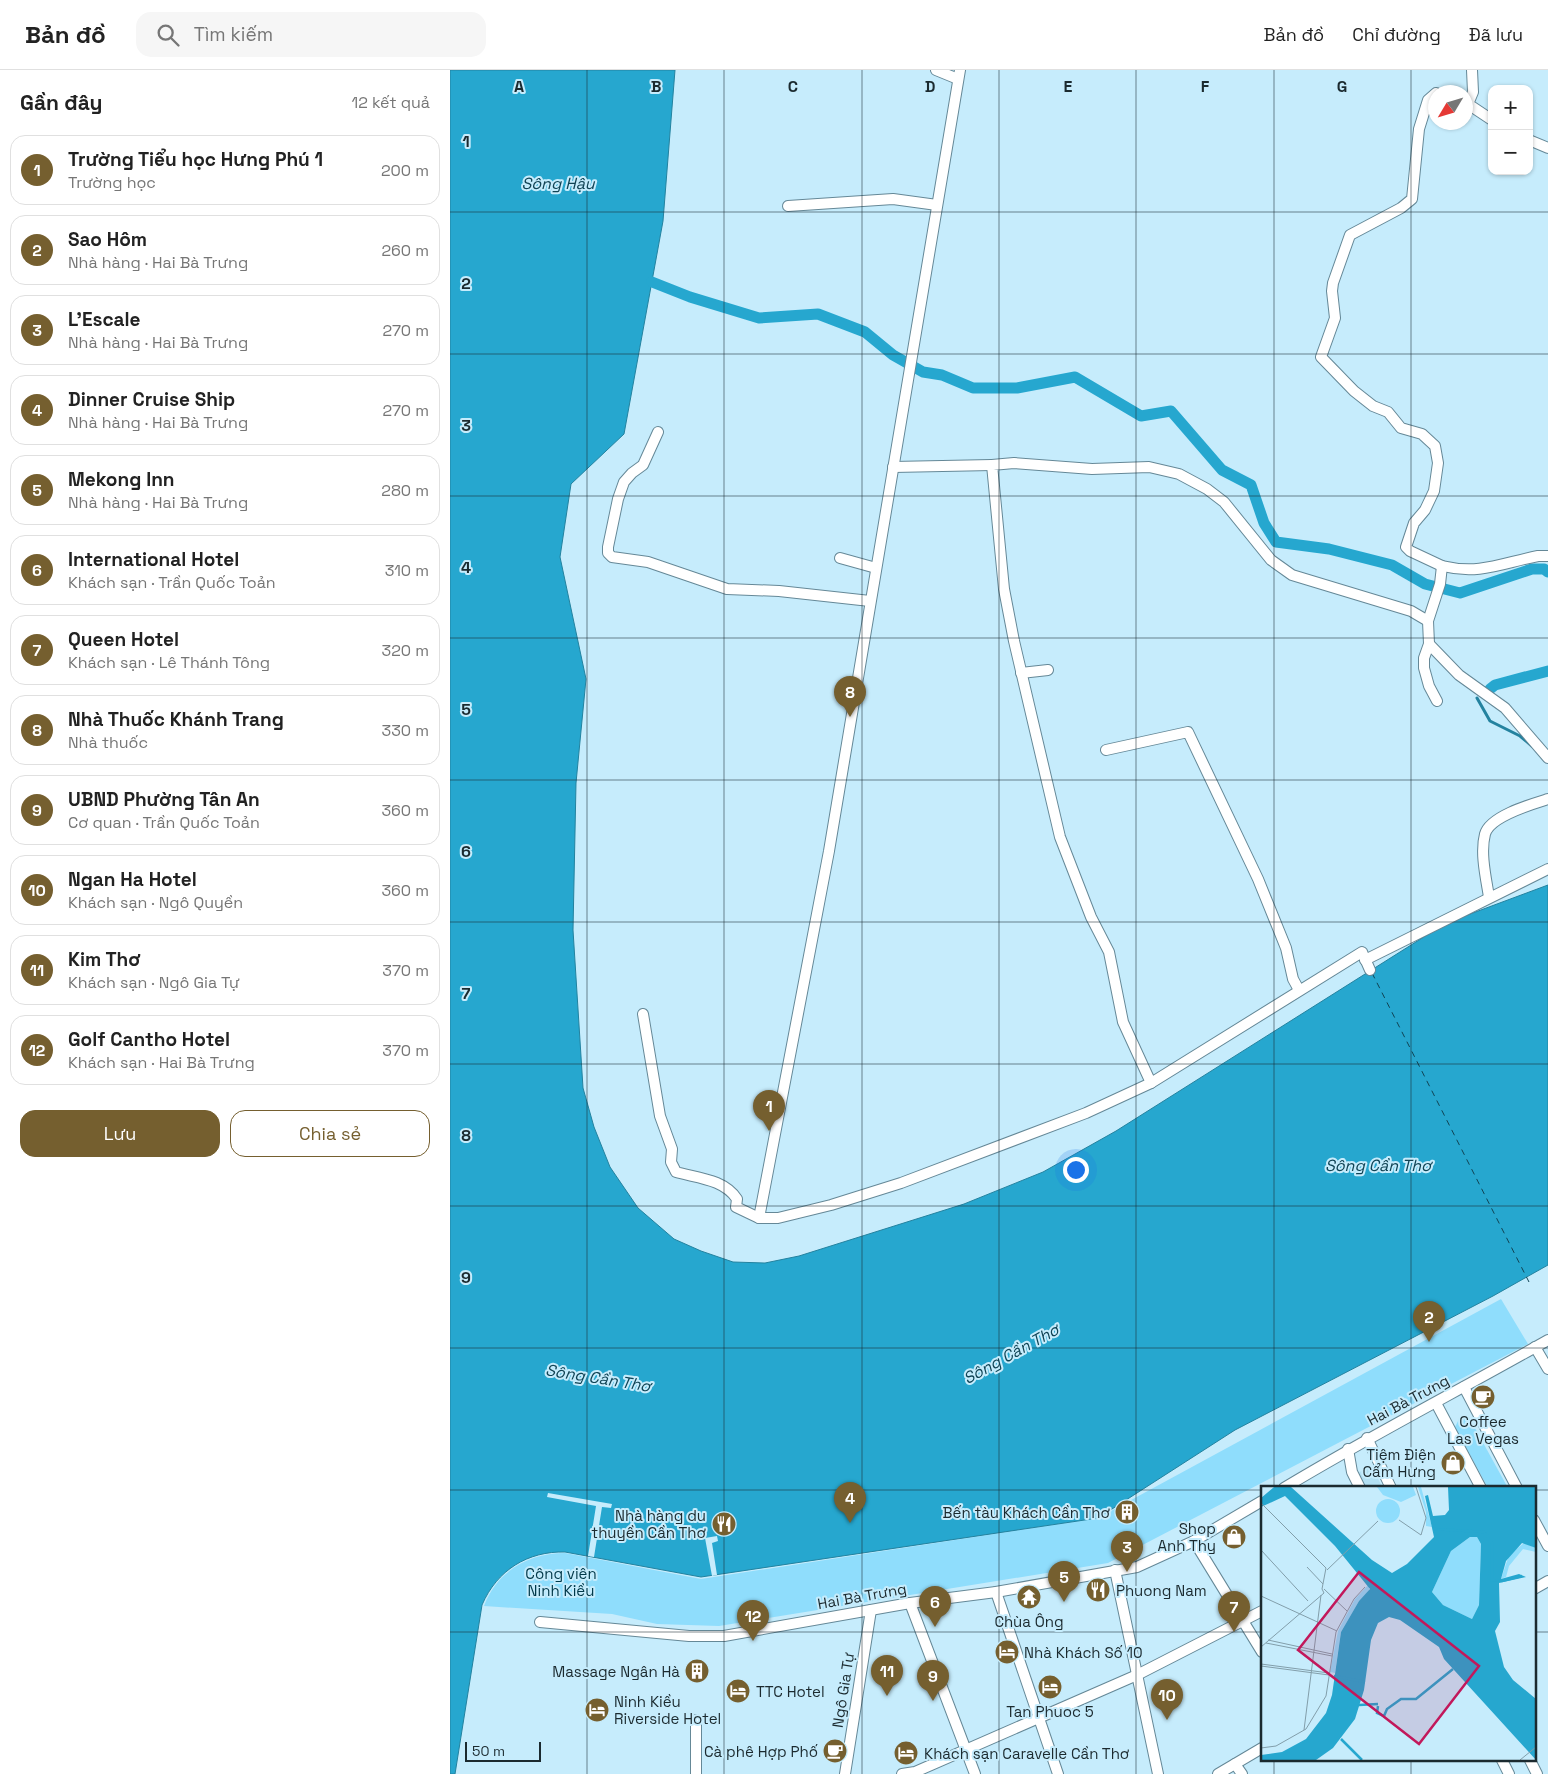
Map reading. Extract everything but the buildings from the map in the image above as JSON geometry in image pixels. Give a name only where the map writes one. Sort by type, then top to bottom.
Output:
[{"type":"street","points":[[759,1218],[829,851],[959,74],[936,70]]},
{"type":"street","points":[[1472,70],[1473,85]]},
{"type":"street","points":[[1428,100],[1415,157],[1415,184],[1412,199],[1392,213],[1357,229],[1350,235],[1332,291],[1335,318],[1321,357],[1354,392],[1373,406],[1388,412],[1401,428],[1422,434],[1435,446],[1438,463],[1434,491],[1425,510],[1414,524],[1406,547],[1410,551],[1442,566],[1464,571],[1538,556],[1548,556]]},
{"type":"street","points":[[1473,108],[1488,117]]},
{"type":"street","points":[[1533,142],[1548,148]]},
{"type":"street","points":[[788,206],[893,198],[937,205]]},
{"type":"street","points":[[658,432],[647,460],[624,482],[618,499],[608,547],[608,553],[612,557],[648,562],[727,589],[779,591],[870,601]]},
{"type":"street","points":[[893,467],[1014,463],[1092,469],[1149,467],[1179,474],[1207,489],[1224,502],[1271,560],[1292,574],[1411,611],[1428,621]]},
{"type":"street","points":[[992,464],[1004,589],[1021,673],[1060,837],[1092,917],[1109,952],[1123,1022],[1151,1083]]},
{"type":"street","points":[[840,558],[876,568]]},
{"type":"street","points":[[1437,700],[1429,686],[1424,668],[1424,658],[1429,644],[1428,621],[1439,588],[1442,566]]},
{"type":"street","points":[[1429,644],[1454,670],[1511,714],[1548,758]]},
{"type":"street","points":[[1021,673],[1048,670]]},
{"type":"street","points":[[1106,750],[1188,732],[1258,879],[1286,948],[1293,979],[1299,990]]},
{"type":"street","points":[[1489,897],[1484,856],[1484,835],[1487,829],[1500,818],[1548,798]]},
{"type":"street","points":[[1365,960],[1548,869]]},
{"type":"street","points":[[643,1014],[660,1116],[672,1149],[672,1166],[676,1172],[720,1184],[732,1191],[737,1199],[736,1207],[759,1218],[778,1218],[832,1205],[901,1183],[1086,1113],[1151,1083],[1362,952],[1370,970]]},
{"type":"street","name":"Hai Bà Trưng","points":[[1287,1486],[1367,1438],[1436,1403],[1548,1340]]},
{"type":"street","points":[[1535,1347],[1548,1369]]},
{"type":"street","points":[[1464,1387],[1516,1486]]},
{"type":"street","points":[[1436,1403],[1480,1486]]},
{"type":"street","points":[[1367,1438],[1390,1486]]},
{"type":"street","points":[[1348,1449],[1352,1472],[1359,1486]]},
{"type":"street","name":"Hai Bà Trưng","points":[[540,1622],[689,1636],[724,1636],[910,1603],[996,1592],[1137,1567],[1194,1541],[1261,1502]]},
{"type":"street","points":[[1536,1524],[1548,1546]]},
{"type":"street","points":[[1194,1541],[1261,1650]]},
{"type":"street","points":[[1115,1570],[1158,1774]]},
{"type":"street","points":[[1536,1588],[1548,1580]]},
{"type":"street","points":[[996,1592],[1058,1774]]},
{"type":"street","points":[[910,1603],[975,1774]]},
{"type":"street","name":"Ngô Gia Tự","points":[[845,1774],[871,1610]]},
{"type":"street","points":[[902,1774],[915,1773],[964,1748],[1137,1674],[1261,1612]]},
{"type":"street","points":[[696,1720],[696,1774]]},
{"type":"street","points":[[1218,1774],[1261,1749]]},
{"type":"street","points":[[1503,1762],[1509,1774]]},
{"type":"street","points":[[1531,1762],[1538,1774]]},
{"type":"street","points":[[1235,1764],[1242,1774]]},
{"type":"shaded area","points":[[1371,1466],[1382,1486],[1360,1486],[1354,1475]]},
{"type":"green space","name":"Công viên Ninh Kiều","points":[[1501,1299],[1528,1344],[1108,1563],[719,1626],[657,1624],[612,1614],[484,1606],[497,1583],[516,1566],[539,1556],[552,1554],[565,1553],[701,1579],[1098,1518]]},
{"type":"green space","points":[[1460,1417],[1470,1419],[1507,1486],[1487,1486],[1455,1427]]},
{"type":"water","name":"Sông Cần Thơ","points":[[450,70],[675,70],[663,221],[624,434],[571,484],[560,557],[586,679],[576,783],[573,930],[583,1088],[594,1127],[610,1167],[638,1208],[674,1239],[733,1262],[765,1263],[799,1256],[964,1204],[1043,1172],[1116,1131],[1446,923],[1548,885],[1548,1265],[1493,1296],[1235,1430],[1098,1518],[701,1577],[565,1552],[539,1555],[526,1559],[515,1565],[496,1582],[482,1605],[455,1774],[450,1774]]},
{"type":"pier","points":[[548,1493],[612,1504],[611,1508],[602,1507],[594,1557],[588,1556],[596,1506],[547,1497]]},
{"type":"pier","points":[[717,1536],[718,1541],[712,1543],[717,1575],[712,1576],[705,1538]]},
{"type":"waterway","points":[[652,282],[690,297],[759,318],[818,314],[865,332],[893,355],[923,372],[942,375],[973,388],[1017,388],[1075,377],[1141,416],[1171,411],[1222,470],[1251,485],[1264,523],[1276,542],[1329,549],[1392,565],[1425,584],[1460,593],[1532,569],[1544,569],[1548,572]]},
{"type":"waterway","points":[[1490,689],[1495,685],[1548,671]]},
{"type":"waterway","points":[[1477,698],[1490,721],[1520,736],[1533,747]]},
{"type":"ferry route","points":[[1372,973],[1529,1282]]},
{"type":"place","name":"Nhà Thuốc Khánh Trang","points":[[850,717]]},
{"type":"place","name":"Trường Tiểu học Hưng Phú 1","points":[[769,1131]]},
{"type":"place","name":"Sao Hôm","points":[[1429,1342]]},
{"type":"place","name":"Coffee Las Vegas","points":[[1483,1397]]},
{"type":"place","name":"Tiệm Điện Cẩm Hưng","points":[[1453,1463]]},
{"type":"place","name":"Bến tàu Khách Cần Thơ","points":[[1127,1512]]},
{"type":"place","name":"Dinner Cruise Ship","points":[[850,1523]]},
{"type":"place","name":"Nhà hàng du thuyền Cần Thơ","points":[[724,1524]]},
{"type":"place","name":"Shop Anh Thy","points":[[1234,1537]]},
{"type":"place","name":"L'Escale","points":[[1127,1572]]},
{"type":"place","name":"Phuong Nam","points":[[1098,1590]]},
{"type":"place","name":"Chùa Ông","points":[[1029,1597]]},
{"type":"place","name":"Mekong Inn","points":[[1064,1602]]},
{"type":"place","name":"International Hotel","points":[[935,1627]]},
{"type":"place","name":"Queen Hotel","points":[[1234,1632]]},
{"type":"place","name":"Golf Cantho Hotel","points":[[753,1641]]},
{"type":"place","name":"Nhà Khách Số 10","points":[[1007,1652]]},
{"type":"place","name":"Massage Ngân Hà","points":[[697,1671]]},
{"type":"place","name":"Tan Phuoc 5","points":[[1050,1687]]},
{"type":"place","name":"TTC Hotel","points":[[738,1691]]},
{"type":"place","name":"Kim Thơ","points":[[887,1696]]},
{"type":"place","name":"UBND Phường Tân An","points":[[933,1701]]},
{"type":"place","name":"Ninh Kiều Riverside Hotel","points":[[597,1710]]},
{"type":"place","name":"Ngan Ha Hotel","points":[[1167,1720]]},
{"type":"place","name":"Cà phê Hợp Phố","points":[[835,1751]]},
{"type":"place","name":"Khách sạn Caravelle Cần Thơ","points":[[906,1753]]},
{"type":"water label","name":"Sông Hậu","points":[[558,183]]}]
